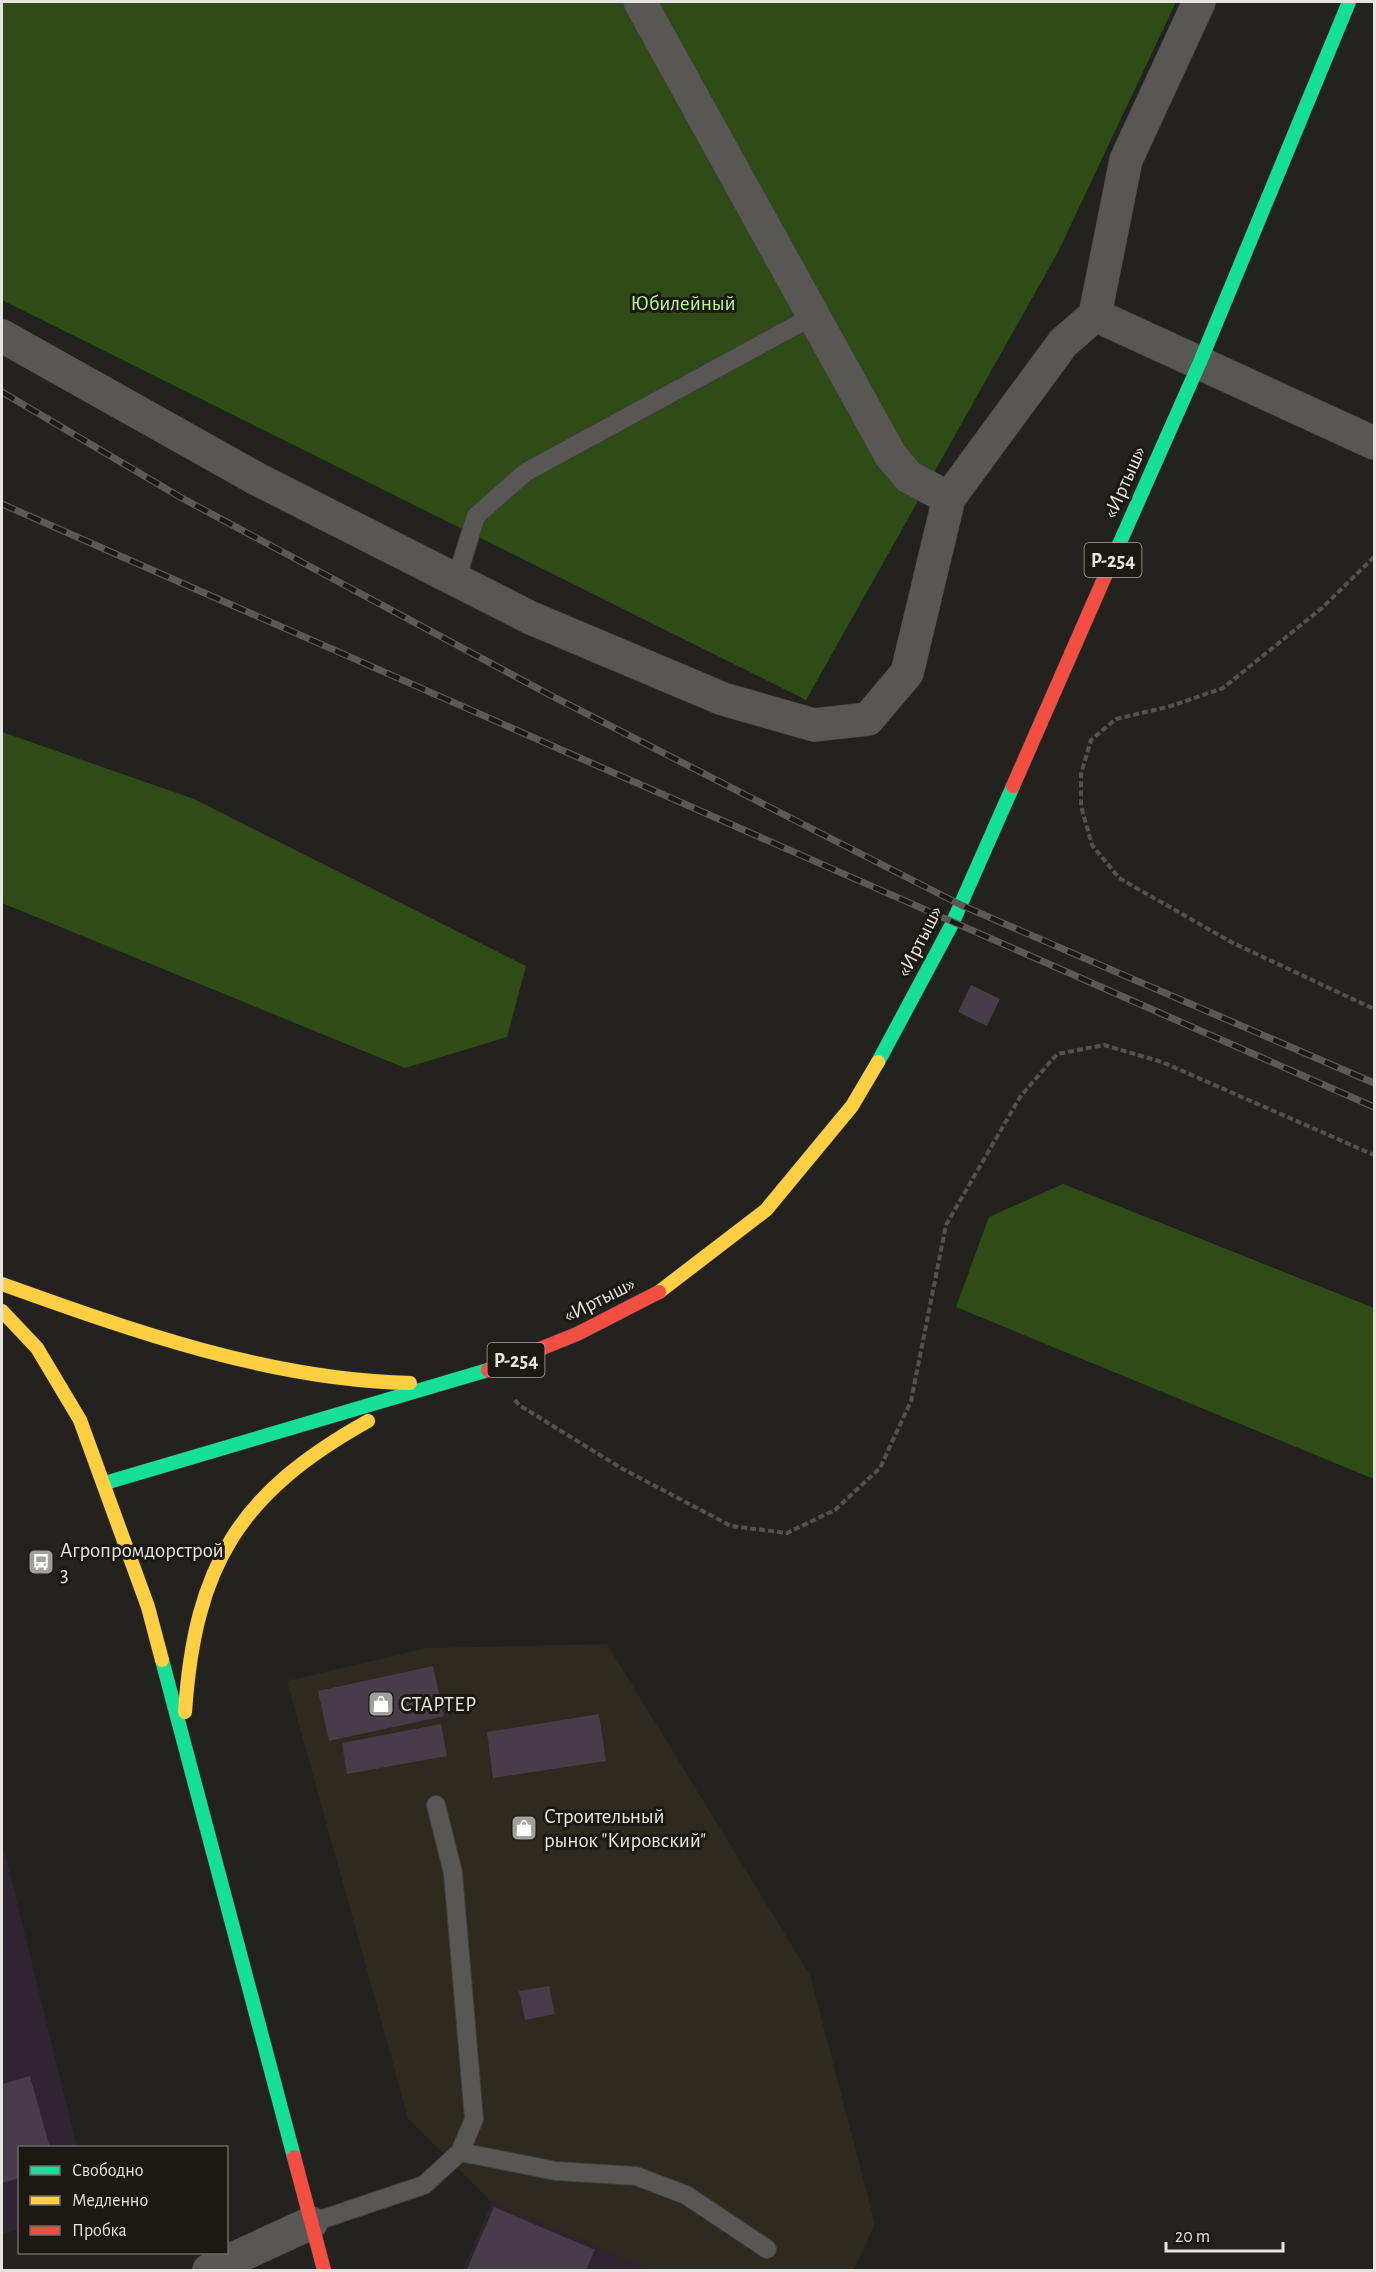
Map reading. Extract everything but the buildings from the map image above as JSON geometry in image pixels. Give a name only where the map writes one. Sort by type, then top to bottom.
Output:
[{"type":"main road","name":"«Иртыш»","points":[[105,1483],[495,1368],[577,1334],[662,1290],[766,1210],[852,1106],[891,1040],[952,924],[1200,362],[1349,2]]},
{"type":"main road","points":[[2,1284],[126,1328],[269,1366],[358,1382],[448,1383]]},
{"type":"main road","points":[[2,1311],[37,1347],[81,1420],[148,1607],[324,2271]]},
{"type":"main road","points":[[184,1744],[185,1681],[193,1627],[224,1548],[264,1494],[330,1440],[448,1383]]},
{"type":"street","points":[[639,2],[891,456],[909,477],[949,498]]},
{"type":"street","points":[[2,336],[257,479],[531,618],[723,699],[814,724],[868,719],[908,673],[949,498],[1063,343],[1095,315],[1126,160],[1199,2]]},
{"type":"street","points":[[1095,315],[1374,444]]},
{"type":"street","points":[[209,2271],[311,2223]]},
{"type":"lane","points":[[456,580],[476,516],[525,472],[813,316]]},
{"type":"lane","points":[[311,2223],[423,2185],[460,2152],[474,2119],[453,1874],[435,1805]]},
{"type":"lane","points":[[460,2152],[556,2171],[636,2176],[686,2195],[767,2249]]},
{"type":"path","points":[[1374,557],[1322,608],[1223,688],[1171,706],[1116,719],[1091,740],[1081,774],[1081,806],[1092,845],[1119,878],[1231,942],[1374,1009]]},
{"type":"path","points":[[495,1368],[519,1406],[621,1468],[731,1526],[788,1533],[835,1510],[880,1468],[911,1401],[946,1225],[1020,1097],[1057,1054],[1104,1045],[1162,1062],[1374,1155]]},
{"type":"shaded area","name":"Строительный рынок \"Кировский\"","points":[[607,1644],[810,1975],[875,2224],[854,2270],[650,2270],[492,2202],[408,2118],[287,1681],[427,1648]]},
{"type":"shaded area","points":[[2,1841],[77,2146],[18,2146],[18,2229],[2,2234]]},
{"type":"shaded area","points":[[492,2202],[650,2270],[463,2270]]},
{"type":"green space","name":"Юбилейный","points":[[2,2],[1176,2],[1058,252],[806,700],[2,300]]},
{"type":"green space","points":[[2,732],[194,799],[526,966],[507,1037],[405,1068],[2,903]]},
{"type":"green space","points":[[1063,1184],[1374,1308],[1374,1479],[956,1307],[989,1217]]},
{"type":"railway","points":[[2,392],[180,497],[550,695],[961,905],[1374,1083]]},
{"type":"railway","points":[[2,504],[1374,1107]]},
{"type":"traffic: fast","points":[[1117,549],[1200,362],[1349,2]]},
{"type":"traffic: fast","points":[[878,1062],[952,924],[1013,786]]},
{"type":"traffic: fast","points":[[105,1483],[488,1370]]},
{"type":"traffic: fast","points":[[162,1660],[294,2157]]},
{"type":"traffic: slow","points":[[659,1292],[766,1210],[852,1106],[878,1062]]},
{"type":"traffic: slow","points":[[2,1284],[152,1335],[254,1363],[358,1380],[410,1383]]},
{"type":"traffic: slow","points":[[2,1311],[37,1348],[80,1420],[148,1607],[162,1660]]},
{"type":"traffic: slow","points":[[185,1712],[190,1660],[200,1615],[213,1574],[232,1538],[256,1506],[286,1476],[324,1448],[368,1421]]},
{"type":"traffic: jam","points":[[1013,786],[1117,549]]},
{"type":"traffic: jam","points":[[488,1370],[577,1334],[659,1292]]},
{"type":"traffic: jam","points":[[294,2157],[324,2270]]},
{"type":"place","name":"Агропромдорстрой 3","points":[[41,1562]]},
{"type":"place","name":"СТАРТЕР","points":[[381,1704]]},
{"type":"place","name":"Строительный рынок \"Кировский\"","points":[[524,1828]]}]
